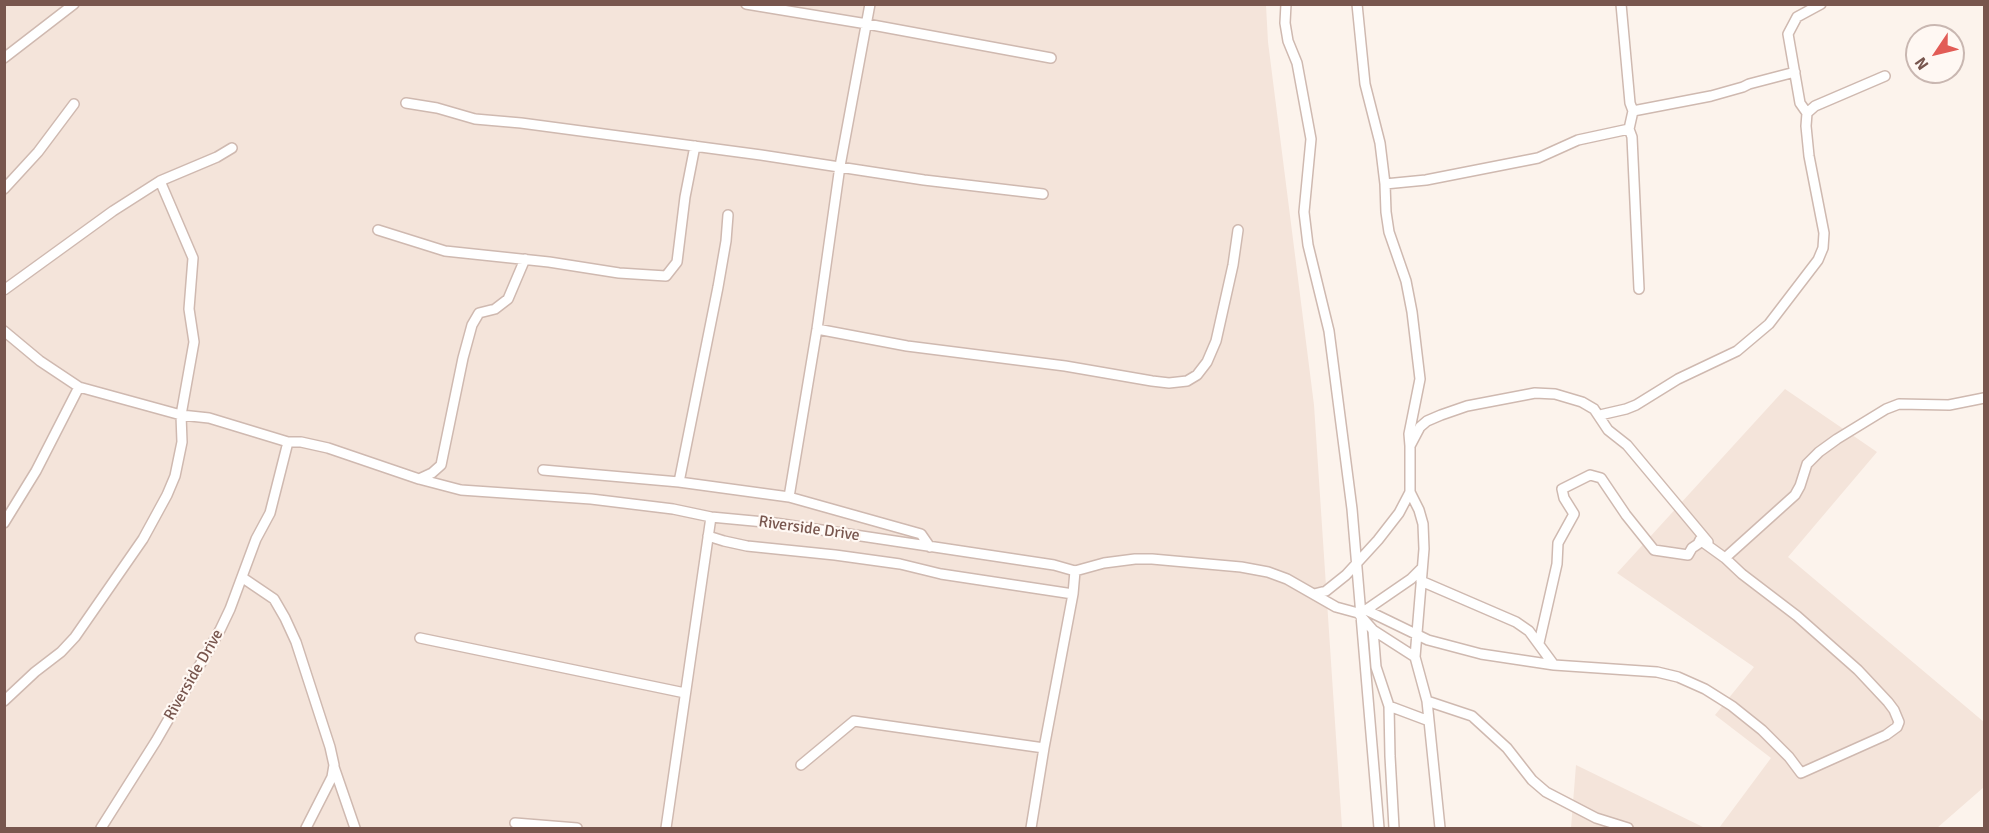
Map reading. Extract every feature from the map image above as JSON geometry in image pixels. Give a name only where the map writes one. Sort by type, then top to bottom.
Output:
[{"type":"street","points":[[4,58],[74,4]]},
{"type":"street","points":[[746,4],[1051,58]]},
{"type":"street","points":[[789,496],[817,329],[840,166],[870,4]]},
{"type":"street","points":[[1286,4],[1285,23],[1288,41],[1297,63],[1311,139],[1305,188],[1305,223],[1316,283],[1329,331],[1358,562],[1379,828]]},
{"type":"street","points":[[1357,4],[1365,84],[1380,143],[1389,232],[1406,281],[1420,379],[1409,434],[1410,492],[1424,524],[1415,657],[1427,700],[1440,828]]},
{"type":"street","points":[[1621,4],[1630,103],[1633,111],[1629,129],[1632,137],[1639,289]]},
{"type":"street","points":[[1600,415],[1636,405],[1678,379],[1737,351],[1768,324],[1818,260],[1823,248],[1824,233],[1809,156],[1807,113],[1800,103],[1788,34],[1797,17],[1821,4]]},
{"type":"street","points":[[1633,111],[1711,96],[1795,72]]},
{"type":"street","points":[[1807,113],[1815,106],[1885,76]]},
{"type":"street","points":[[406,103],[437,108],[475,119],[695,146],[924,180],[1044,194]]},
{"type":"street","points":[[4,189],[38,152],[74,104]]},
{"type":"street","points":[[1385,184],[1426,180],[1538,158],[1578,140],[1629,129]]},
{"type":"street","points":[[378,230],[445,250],[619,273],[666,276],[676,262],[695,146]]},
{"type":"street","points":[[4,290],[113,211],[160,181],[217,157],[232,148]]},
{"type":"street","points":[[4,701],[75,637],[143,539],[175,476],[182,442],[182,415],[194,342],[189,309],[193,258],[160,181]]},
{"type":"street","points":[[679,482],[722,264],[728,215]]},
{"type":"street","points":[[817,329],[906,346],[1065,366],[1152,381],[1169,383],[1187,381],[1197,375],[1207,363],[1216,341],[1233,265],[1238,230]]},
{"type":"street","points":[[419,479],[432,473],[441,465],[472,325],[479,313],[495,309],[508,299],[525,259]]},
{"type":"street","name":"Riverside Drive","points":[[4,332],[40,362],[79,387],[182,415],[209,418],[288,442],[302,442],[328,448],[419,479],[461,490],[591,499],[673,509],[711,517],[786,524],[1075,571]]},
{"type":"street","points":[[4,523],[36,471],[79,387]]},
{"type":"street","points":[[1410,446],[1420,427],[1427,421],[1467,406],[1535,393],[1555,394],[1590,405],[1600,415],[1608,430],[1627,445],[1722,557]]},
{"type":"street","points":[[1722,557],[1795,495],[1807,464],[1837,439],[1899,404],[1949,405],[1984,398]]},
{"type":"street","name":"Riverside Drive","points":[[101,828],[156,741],[220,630],[243,578],[256,539],[270,513],[288,442]]},
{"type":"street","points":[[543,470],[679,482],[789,496],[921,534],[930,547]]},
{"type":"street","points":[[1031,828],[1073,594],[1075,571],[1104,563],[1135,559],[1169,559],[1268,572],[1287,579],[1335,607],[1363,613],[1418,635],[1473,652],[1554,665],[1657,672],[1688,681],[1732,706],[1762,730],[1789,757],[1801,773],[1870,743],[1897,727],[1899,719],[1894,710],[1858,670],[1797,616],[1700,540],[1688,555],[1654,550],[1600,478],[1590,475],[1562,489],[1564,498],[1574,514],[1558,543],[1557,564],[1539,644]]},
{"type":"street","points":[[1314,594],[1326,591],[1333,586],[1358,562],[1399,513],[1410,492]]},
{"type":"street","points":[[666,828],[711,517]]},
{"type":"street","points":[[708,536],[747,546],[867,559],[941,574],[1073,594]]},
{"type":"street","points":[[1363,613],[1411,579],[1421,568]]},
{"type":"street","points":[[243,578],[274,599],[296,642],[355,828]]},
{"type":"street","points":[[1421,581],[1511,619],[1528,631],[1554,665]]},
{"type":"street","points":[[1363,613],[1373,630],[1376,667],[1389,706],[1394,828]]},
{"type":"street","points":[[1373,630],[1415,657]]},
{"type":"street","points":[[420,638],[685,693]]},
{"type":"street","points":[[1427,700],[1472,716],[1507,748],[1538,786],[1596,818],[1628,828]]},
{"type":"street","points":[[1389,706],[1429,721]]},
{"type":"street","points":[[801,765],[854,721],[1044,748]]},
{"type":"street","points":[[306,828],[332,777],[334,765]]},
{"type":"street","points":[[326,789],[345,798]]},
{"type":"street","points":[[1596,818],[1596,828]]},
{"type":"street","points":[[515,823],[577,828]]},
{"type":"shaded area","points":[[5,5],[1266,5],[1268,42],[1314,405],[1342,828],[5,828]]},
{"type":"shaded area","points":[[1785,389],[1877,452],[1788,557],[1984,722],[1984,787],[1937,828],[1719,828],[1771,758],[1715,715],[1754,667],[1617,573]]},
{"type":"shaded area","points":[[1576,765],[1705,828],[1571,828]]}]
